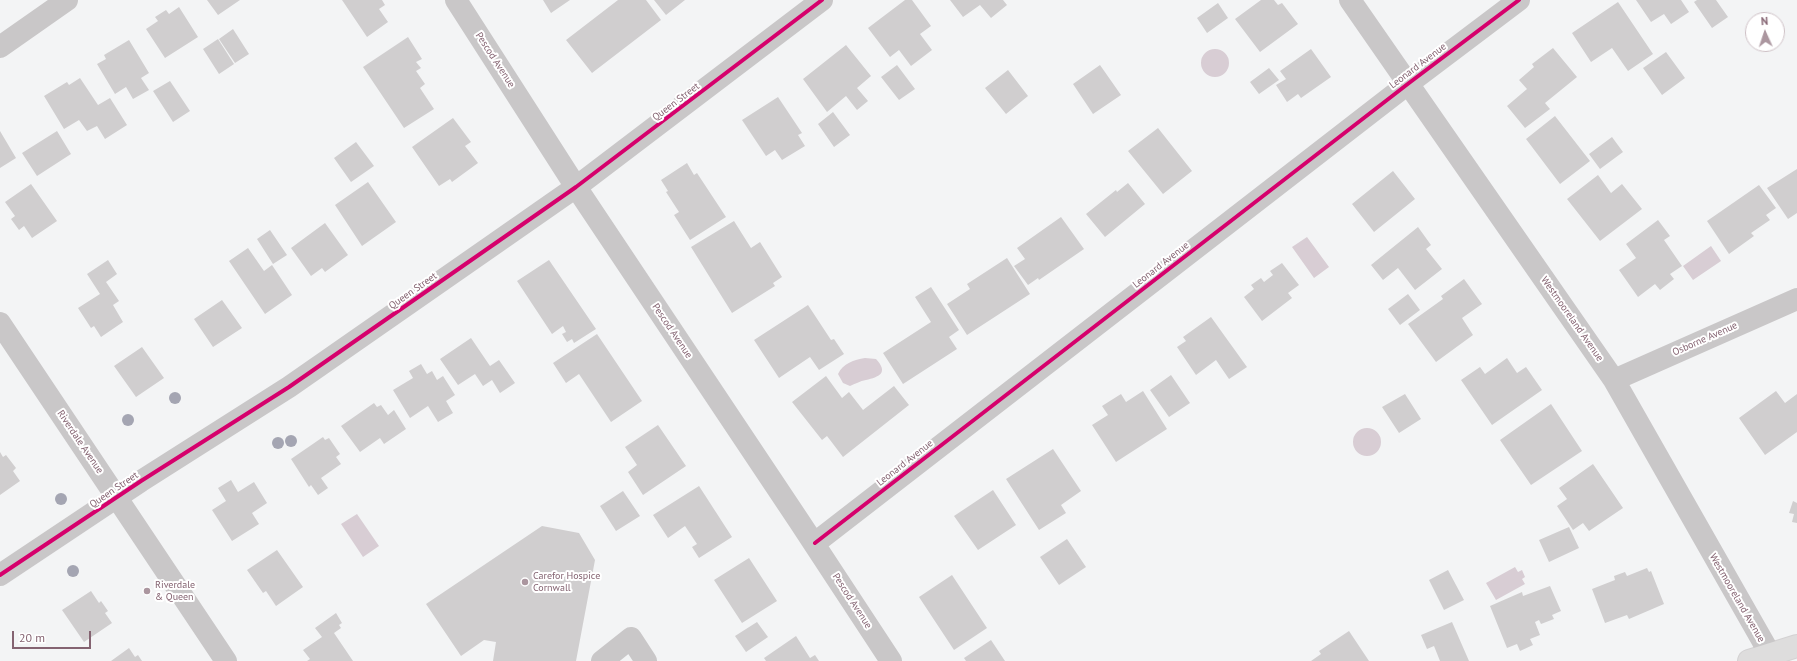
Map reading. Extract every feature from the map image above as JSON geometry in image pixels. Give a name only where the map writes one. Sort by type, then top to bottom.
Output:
[{"type":"main road","points":[[1749,661],[1797,646]]},
{"type":"street","points":[[0,47],[67,0]]},
{"type":"street","name":"Pescod Avenue","points":[[456,0],[576,188],[815,544],[891,661]]},
{"type":"street","name":"Queen Street","points":[[0,575],[289,387],[576,188],[822,0]]},
{"type":"street","name":"Westmooreland Avenue","points":[[1350,0],[1614,380],[1770,654]]},
{"type":"street","name":"Leonard Avenue","points":[[815,544],[1409,83],[1519,0]]},
{"type":"street","name":"Osborne Avenue","points":[[1614,380],[1797,300]]},
{"type":"street","name":"Riverdale Avenue","points":[[0,323],[118,497],[226,661]]},
{"type":"street","points":[[602,661],[631,638],[646,661]]},
{"type":"shaded area","points":[[1215,49],[1225,53],[1229,63],[1225,73],[1215,77],[1205,73],[1201,63],[1205,53]]},
{"type":"shaded area","points":[[1307,237],[1329,267],[1314,278],[1292,247]]},
{"type":"shaded area","points":[[1711,246],[1721,261],[1693,280],[1683,266]]},
{"type":"shaded area","points":[[865,358],[876,359],[882,368],[881,374],[850,386],[843,383],[838,374],[840,370],[853,361]]},
{"type":"shaded area","points":[[1367,428],[1377,432],[1381,442],[1377,452],[1367,456],[1357,452],[1353,442],[1357,432]]},
{"type":"shaded area","points":[[357,514],[379,546],[363,557],[341,524]]},
{"type":"shaded area","points":[[1515,567],[1518,572],[1522,570],[1525,577],[1522,579],[1525,584],[1496,600],[1486,583]]},
{"type":"building","points":[[207,0],[240,0],[218,15]]},
{"type":"building","points":[[342,0],[382,0],[385,5],[379,9],[388,22],[367,37]]},
{"type":"building","points":[[543,0],[570,0],[551,13]]},
{"type":"building","points":[[618,0],[646,0],[661,20],[592,73],[566,40]]},
{"type":"building","points":[[654,0],[685,0],[666,15]]},
{"type":"building","points":[[905,0],[912,0],[931,26],[920,34],[932,50],[911,66],[899,50],[890,57],[868,28]]},
{"type":"building","points":[[950,0],[1003,0],[1007,5],[991,18],[980,5],[963,17]]},
{"type":"building","points":[[1261,0],[1274,0],[1278,5],[1282,3],[1298,24],[1260,52],[1235,19]]},
{"type":"building","points":[[1636,0],[1681,0],[1689,12],[1671,24],[1664,14],[1651,22]]},
{"type":"building","points":[[1697,0],[1716,0],[1728,17],[1712,28],[1694,2]]},
{"type":"building","points":[[1618,2],[1653,54],[1628,71],[1612,48],[1591,62],[1572,33]]},
{"type":"building","points":[[1218,3],[1228,18],[1207,33],[1197,18]]},
{"type":"building","points":[[179,7],[198,37],[165,58],[146,29],[158,21],[155,17],[166,10],[169,14]]},
{"type":"building","points":[[233,29],[249,54],[235,63],[219,39]]},
{"type":"building","points":[[408,37],[422,59],[416,62],[421,68],[416,71],[425,84],[420,88],[434,109],[404,128],[363,67]]},
{"type":"building","points":[[218,39],[234,64],[219,74],[203,49]]},
{"type":"building","points":[[129,40],[149,73],[141,78],[149,90],[133,99],[126,87],[115,94],[97,64],[106,59],[104,55]]},
{"type":"building","points":[[846,45],[871,76],[857,88],[868,101],[857,110],[846,96],[827,112],[803,79]]},
{"type":"building","points":[[1553,48],[1577,77],[1545,103],[1550,109],[1525,128],[1507,106],[1527,89],[1519,80],[1534,67],[1532,64]]},
{"type":"building","points":[[1311,49],[1331,77],[1301,98],[1298,94],[1287,102],[1276,85],[1286,79],[1280,71]]},
{"type":"building","points":[[1666,52],[1685,78],[1662,95],[1643,68]]},
{"type":"building","points":[[897,65],[915,89],[899,100],[881,77]]},
{"type":"building","points":[[1100,65],[1121,95],[1093,114],[1073,84]]},
{"type":"building","points":[[1269,68],[1279,80],[1259,94],[1250,82]]},
{"type":"building","points":[[1008,70],[1028,96],[1006,114],[985,88]]},
{"type":"building","points":[[80,78],[98,105],[110,98],[127,125],[105,139],[97,126],[87,131],[79,120],[64,129],[44,96],[67,82],[69,85]]},
{"type":"building","points":[[170,81],[190,111],[173,122],[153,91]]},
{"type":"building","points":[[778,97],[802,133],[798,135],[805,146],[782,160],[775,150],[766,156],[742,120]]},
{"type":"building","points":[[833,112],[850,135],[834,147],[818,124]]},
{"type":"building","points":[[1555,116],[1590,161],[1560,184],[1526,139]]},
{"type":"building","points":[[453,118],[471,142],[465,146],[478,163],[452,182],[450,179],[439,186],[412,147]]},
{"type":"building","points":[[1158,128],[1192,171],[1163,194],[1128,151]]},
{"type":"building","points":[[0,131],[16,158],[0,168]]},
{"type":"building","points":[[57,131],[71,154],[37,176],[22,153]]},
{"type":"building","points":[[1612,137],[1623,152],[1600,169],[1589,154]]},
{"type":"building","points":[[356,142],[374,166],[351,182],[334,158]]},
{"type":"building","points":[[687,163],[694,175],[697,173],[726,217],[690,240],[674,215],[679,212],[666,192],[668,191],[661,180]]},
{"type":"building","points":[[1797,169],[1797,213],[1788,219],[1767,188]]},
{"type":"building","points":[[1393,171],[1415,199],[1374,232],[1352,204]]},
{"type":"building","points":[[1598,175],[1611,193],[1622,184],[1642,209],[1600,241],[1567,199]]},
{"type":"building","points":[[368,182],[396,222],[362,246],[335,205]]},
{"type":"building","points":[[1128,183],[1145,204],[1105,237],[1086,214],[1116,190],[1117,192]]},
{"type":"building","points":[[31,184],[57,221],[32,238],[24,226],[19,230],[11,219],[15,216],[5,202]]},
{"type":"building","points":[[1759,185],[1776,208],[1766,215],[1770,220],[1751,233],[1754,236],[1729,254],[1707,221]]},
{"type":"building","points":[[1061,217],[1084,249],[1039,280],[1038,278],[1028,285],[1014,266],[1025,259],[1017,248]]},
{"type":"building","points":[[1658,220],[1670,236],[1664,240],[1682,266],[1670,274],[1674,279],[1660,290],[1655,284],[1638,297],[1619,270],[1636,258],[1626,244]]},
{"type":"building","points":[[734,221],[751,248],[760,242],[782,277],[773,283],[775,286],[732,313],[691,247]]},
{"type":"building","points":[[325,223],[348,255],[325,272],[322,268],[311,276],[291,248]]},
{"type":"building","points":[[1418,227],[1431,245],[1426,249],[1442,269],[1415,290],[1398,268],[1383,280],[1371,265]]},
{"type":"building","points":[[270,230],[287,255],[273,264],[257,239]]},
{"type":"building","points":[[248,248],[264,271],[272,265],[292,295],[265,314],[229,261]]},
{"type":"building","points":[[1007,258],[1030,294],[967,335],[947,304],[970,289],[967,284]]},
{"type":"building","points":[[108,260],[117,274],[106,282],[119,301],[113,305],[123,322],[101,337],[94,326],[91,328],[78,308],[100,294],[87,274]]},
{"type":"building","points":[[549,260],[596,329],[574,343],[572,339],[567,342],[562,334],[566,332],[563,326],[552,334],[517,281]]},
{"type":"building","points":[[1282,263],[1299,285],[1288,293],[1292,298],[1262,321],[1244,297],[1254,289],[1251,285],[1261,278],[1264,282],[1273,275],[1270,271]]},
{"type":"building","points":[[1464,279],[1482,304],[1462,318],[1473,335],[1436,362],[1408,324],[1443,299],[1441,296]]},
{"type":"building","points":[[931,287],[959,330],[949,337],[957,349],[903,384],[883,353],[931,322],[915,297]]},
{"type":"building","points":[[1408,294],[1420,310],[1400,325],[1388,309]]},
{"type":"building","points":[[222,300],[242,328],[213,347],[194,319]]},
{"type":"building","points":[[808,305],[831,340],[834,339],[844,354],[819,370],[810,357],[779,378],[754,340]]},
{"type":"building","points":[[1211,317],[1247,367],[1229,379],[1216,360],[1196,375],[1177,347],[1186,341],[1183,337]]},
{"type":"building","points":[[597,334],[642,401],[611,422],[579,374],[566,383],[553,363]]},
{"type":"building","points":[[471,338],[490,366],[499,360],[515,383],[500,393],[492,380],[483,386],[475,374],[458,385],[440,359]]},
{"type":"building","points":[[142,347],[164,378],[136,397],[114,366]]},
{"type":"building","points":[[1507,358],[1517,373],[1526,367],[1542,390],[1492,425],[1461,380],[1480,367],[1485,374]]},
{"type":"building","points":[[421,364],[427,374],[432,371],[437,380],[443,376],[455,395],[446,401],[453,413],[438,422],[428,406],[410,418],[393,390],[413,378],[409,371]]},
{"type":"building","points":[[1171,375],[1190,403],[1169,417],[1150,390]]},
{"type":"building","points":[[826,376],[842,398],[849,392],[863,410],[894,386],[909,405],[843,457],[827,436],[822,440],[792,402]]},
{"type":"building","points":[[1143,391],[1167,429],[1116,462],[1092,425],[1108,415],[1102,406],[1121,394],[1126,402]]},
{"type":"building","points":[[1776,391],[1785,403],[1797,394],[1797,432],[1765,455],[1739,418]]},
{"type":"building","points":[[1405,394],[1421,419],[1399,433],[1382,407]]},
{"type":"building","points":[[374,403],[377,407],[381,405],[388,415],[394,410],[406,429],[384,444],[380,438],[360,452],[341,426]]},
{"type":"building","points":[[1551,404],[1582,451],[1531,485],[1500,440]]},
{"type":"building","points":[[658,425],[686,466],[643,495],[628,472],[637,465],[625,447]]},
{"type":"building","points":[[323,437],[325,440],[329,438],[340,454],[336,457],[341,464],[321,478],[328,488],[318,495],[311,485],[309,487],[291,459]]},
{"type":"building","points":[[1053,449],[1081,491],[1061,505],[1066,513],[1039,530],[1006,479]]},
{"type":"building","points":[[0,452],[3,457],[6,455],[16,468],[13,471],[20,481],[0,495]]},
{"type":"building","points":[[1593,464],[1623,508],[1589,531],[1583,523],[1573,530],[1557,506],[1567,499],[1559,488]]},
{"type":"building","points":[[231,480],[238,492],[254,482],[267,503],[252,513],[259,524],[232,541],[212,510],[226,501],[218,488]]},
{"type":"building","points":[[699,486],[732,537],[699,558],[692,547],[697,544],[685,526],[668,538],[653,515]]},
{"type":"building","points":[[993,490],[1016,525],[978,550],[954,516]]},
{"type":"building","points":[[623,491],[640,516],[616,531],[600,506]]},
{"type":"building","points":[[1793,501],[1797,503],[1797,523],[1792,522],[1794,514],[1789,513]]},
{"type":"building","name":"Carefor Hospice Cornwall","points":[[542,526],[579,533],[595,560],[576,661],[493,661],[496,642],[484,640],[461,656],[426,604]]},
{"type":"building","points":[[1569,527],[1579,548],[1549,562],[1539,540]]},
{"type":"building","points":[[1067,539],[1086,567],[1059,585],[1040,557]]},
{"type":"building","points":[[277,550],[303,587],[276,606],[266,591],[263,593],[247,570]]},
{"type":"building","points":[[749,558],[777,601],[742,623],[714,580]]},
{"type":"building","points":[[1647,568],[1649,572],[1651,571],[1664,604],[1629,619],[1627,615],[1605,623],[1592,589],[1615,580],[1614,576],[1625,572],[1627,576]]},
{"type":"building","points":[[1448,570],[1464,600],[1444,610],[1429,580]]},
{"type":"building","points":[[952,575],[987,628],[954,650],[919,597]]},
{"type":"building","points":[[1550,586],[1561,611],[1552,615],[1554,619],[1541,624],[1539,620],[1535,622],[1540,635],[1530,639],[1533,645],[1520,651],[1517,644],[1507,648],[1490,606],[1522,592],[1523,596]]},
{"type":"building","points":[[91,591],[99,603],[101,601],[108,611],[105,613],[112,623],[84,642],[62,610]]},
{"type":"building","points":[[336,613],[342,623],[339,625],[341,628],[334,633],[353,661],[307,661],[310,659],[303,650],[322,637],[315,628]]},
{"type":"building","points":[[757,622],[768,637],[746,652],[735,636]]},
{"type":"building","points":[[1452,622],[1469,661],[1440,661],[1434,646],[1427,649],[1421,635]]},
{"type":"building","points":[[1349,631],[1369,661],[1311,661],[1321,654],[1319,651]]},
{"type":"building","points":[[796,636],[810,658],[815,655],[819,661],[766,661],[764,658]]},
{"type":"building","points":[[991,640],[1005,661],[966,661],[964,658]]},
{"type":"building","points":[[129,648],[135,657],[138,655],[142,661],[111,661]]},
{"type":"cycle path","points":[[0,575],[141,481],[289,387],[576,187],[822,0]]},
{"type":"cycle path","points":[[815,543],[1409,83],[1519,0]]},
{"type":"place","name":"Carefor Hospice Cornwall","points":[[525,582]]},
{"type":"place","name":"Riverdale & Queen","points":[[147,591]]}]
